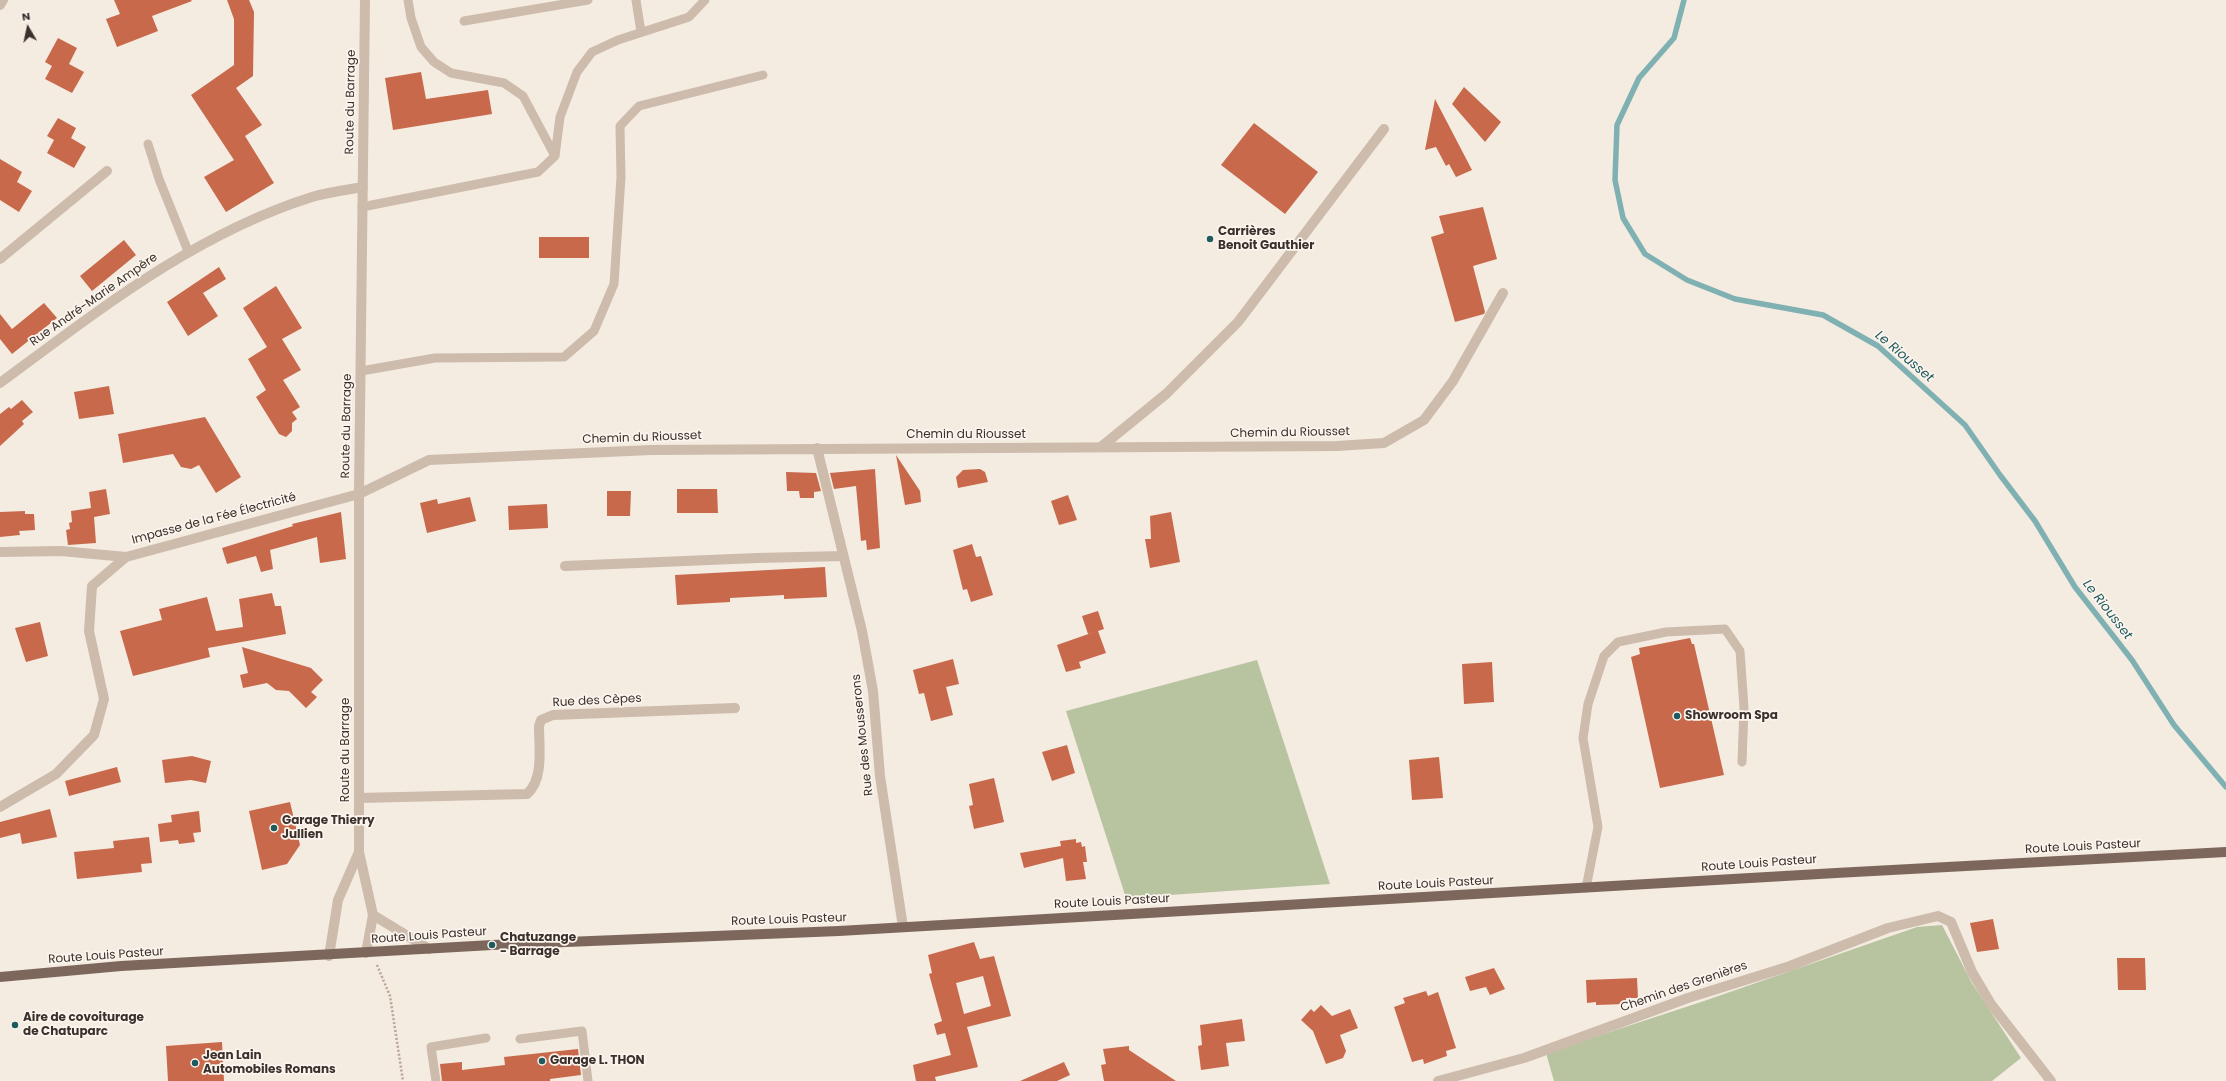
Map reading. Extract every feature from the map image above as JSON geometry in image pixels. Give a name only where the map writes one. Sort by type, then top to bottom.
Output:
[{"type":"main road","name":"Route Louis Pasteur","points":[[0,977],[121,966],[903,927],[2226,852]]},
{"type":"street","points":[[0,5],[2,0]]},
{"type":"street","name":"Route du Barrage","points":[[365,0],[360,370],[358,852],[373,915],[370,953]]},
{"type":"street","points":[[1101,447],[1166,394],[1238,322],[1384,129]]},
{"type":"street","points":[[0,259],[107,171]]},
{"type":"street","name":"Rue André-Marie Ampère","points":[[0,383],[125,291],[188,251],[250,221],[313,197],[363,187]]},
{"type":"street","name":"Chemin du Riousset","points":[[359,494],[429,460],[651,450],[1337,446],[1384,443],[1424,420],[1453,381],[1504,293]]},
{"type":"street","name":"Rue des Mousserons","points":[[817,448],[862,631],[874,691],[880,776],[903,927]]},
{"type":"street","name":"Impasse de la Fée Électricité","points":[[0,807],[56,774],[94,735],[104,699],[89,631],[92,586],[126,557],[359,494]]},
{"type":"street","points":[[0,552],[61,551],[126,557]]},
{"type":"street","points":[[565,566],[843,556]]},
{"type":"street","name":"Rue des Cèpes","points":[[359,798],[527,794],[536,786],[539,726],[541,720],[552,715],[736,708]]},
{"type":"street","name":"Route du Barrage","points":[[329,956],[338,900],[358,852]]},
{"type":"street","points":[[373,915],[429,950]]},
{"type":"street","name":"Chemin des Grenières","points":[[1438,1081],[1463,1078],[1524,1058],[1688,998],[1790,966],[1888,928],[1938,916],[1951,922],[1972,972],[1991,1004],[2051,1081]]},
{"type":"lane","points":[[408,0],[411,18],[421,47],[434,62],[452,73],[504,84],[523,96],[555,156]]},
{"type":"lane","points":[[464,21],[588,0]]},
{"type":"lane","points":[[636,0],[641,32]]},
{"type":"lane","points":[[362,207],[538,172],[555,156],[560,118],[577,72],[592,52],[618,40],[689,17],[705,0]]},
{"type":"lane","points":[[360,370],[435,358],[564,357],[594,330],[614,284],[621,177],[620,126],[639,106],[763,74]]},
{"type":"lane","points":[[148,144],[159,179],[188,251]]},
{"type":"lane","points":[[1586,888],[1598,827],[1583,738],[1588,704],[1604,656],[1618,642],[1666,632],[1725,629],[1740,651],[1744,708],[1742,762]]},
{"type":"lane","points":[[520,1039],[582,1031],[588,1081]]},
{"type":"lane","points":[[436,1081],[431,1047],[486,1038]]},
{"type":"path","points":[[370,953],[390,996],[403,1081]]},
{"type":"green space","points":[[1257,660],[1330,884],[1126,898],[1066,711]]},
{"type":"green space","points":[[1942,925],[1972,983],[2021,1058],[1992,1081],[1554,1081],[1546,1053],[1704,1001],[1917,927]]},
{"type":"building","points":[[114,0],[192,1],[152,16],[158,31],[117,47],[106,19],[120,14]]},
{"type":"building","points":[[227,0],[249,0],[254,12],[253,76],[236,88],[262,125],[245,136],[274,183],[226,212],[204,177],[234,160],[191,95],[234,65],[234,19]]},
{"type":"building","points":[[58,38],[77,48],[69,64],[84,72],[72,93],[45,79],[52,66],[45,62]]},
{"type":"building","points":[[421,72],[426,99],[488,90],[492,114],[393,130],[385,78]]},
{"type":"building","points":[[1464,87],[1501,122],[1485,142],[1452,104]]},
{"type":"building","points":[[1435,99],[1472,170],[1456,177],[1449,164],[1446,166],[1436,147],[1425,150]]},
{"type":"building","points":[[58,118],[76,128],[71,138],[86,147],[74,168],[47,153],[54,140],[47,136]]},
{"type":"building","points":[[1254,123],[1318,172],[1285,214],[1221,165]]},
{"type":"building","points":[[0,159],[22,172],[17,182],[32,191],[19,212],[0,200]]},
{"type":"building","points":[[1483,207],[1497,259],[1473,266],[1485,312],[1484,314],[1455,322],[1431,237],[1444,233],[1439,216]]},
{"type":"building","points":[[539,237],[589,237],[589,258],[539,258]]},
{"type":"building","points":[[124,240],[136,255],[92,291],[80,276]]},
{"type":"building","points":[[219,267],[226,279],[203,293],[218,316],[188,336],[167,302]]},
{"type":"building","points":[[276,286],[302,328],[282,339],[301,370],[283,380],[300,407],[292,412],[297,419],[292,423],[292,431],[286,437],[279,434],[256,397],[266,390],[248,359],[267,347],[243,308]]},
{"type":"building","points":[[44,303],[57,318],[12,354],[0,339],[0,314],[12,329]]},
{"type":"building","points":[[109,386],[114,414],[79,419],[74,392]]},
{"type":"building","points":[[22,400],[33,412],[22,421],[24,424],[0,446],[0,414],[9,407],[11,409]]},
{"type":"building","points":[[205,417],[241,477],[216,493],[199,465],[191,469],[181,467],[173,454],[123,463],[118,434]]},
{"type":"building","points":[[896,455],[920,491],[921,502],[905,505]]},
{"type":"building","points":[[875,469],[880,548],[867,550],[866,540],[861,541],[856,486],[834,489],[830,473]]},
{"type":"building","points":[[980,469],[985,472],[988,482],[958,488],[956,477],[963,470]]},
{"type":"building","points":[[786,472],[816,473],[821,491],[814,492],[814,498],[800,498],[799,491],[787,491]]},
{"type":"building","points":[[106,489],[110,514],[94,517],[96,543],[68,545],[66,530],[70,529],[69,523],[72,522],[71,511],[91,508],[89,492]]},
{"type":"building","points":[[677,489],[717,489],[718,513],[677,513]]},
{"type":"building","points":[[607,491],[631,491],[630,516],[607,516]]},
{"type":"building","points":[[1068,495],[1077,520],[1059,525],[1051,501]]},
{"type":"building","points":[[470,497],[476,521],[427,533],[420,503],[437,499],[438,504]]},
{"type":"building","points":[[547,504],[548,528],[509,530],[508,506]]},
{"type":"building","points":[[25,511],[25,514],[34,514],[35,530],[19,531],[20,535],[0,537],[0,512]]},
{"type":"building","points":[[341,512],[346,559],[320,563],[317,537],[270,550],[273,569],[261,572],[256,556],[227,564],[222,548],[293,526],[292,524]]},
{"type":"building","points":[[1171,512],[1180,562],[1150,568],[1145,539],[1151,539],[1150,516]]},
{"type":"building","points":[[972,544],[976,557],[981,556],[993,595],[971,602],[967,589],[963,590],[953,550]]},
{"type":"building","points":[[825,567],[827,597],[784,599],[784,595],[730,598],[730,602],[677,605],[675,575]]},
{"type":"building","points":[[272,593],[275,606],[281,606],[286,634],[208,648],[210,657],[133,676],[120,631],[162,620],[159,609],[207,597],[216,631],[243,627],[239,599]]},
{"type":"building","points":[[1098,611],[1104,629],[1098,631],[1106,653],[1079,662],[1081,668],[1066,672],[1057,645],[1097,631],[1088,634],[1082,616]]},
{"type":"building","points":[[40,622],[48,656],[26,662],[15,628]]},
{"type":"building","name":"Showroom Spa","points":[[1690,638],[1692,644],[1694,644],[1724,775],[1660,788],[1631,657],[1640,654],[1639,648]]},
{"type":"building","points":[[242,647],[311,668],[323,680],[311,692],[317,697],[306,708],[289,691],[276,690],[267,683],[243,688],[240,675],[248,673]]},
{"type":"building","points":[[953,659],[959,684],[946,687],[953,715],[931,721],[924,693],[919,694],[913,670]]},
{"type":"building","points":[[1492,662],[1494,702],[1464,704],[1462,664]]},
{"type":"building","points":[[1067,745],[1075,773],[1052,781],[1042,752]]},
{"type":"building","points":[[192,756],[211,761],[206,783],[191,780],[165,783],[162,760]]},
{"type":"building","points":[[1439,757],[1443,798],[1412,800],[1409,760]]},
{"type":"building","points":[[117,767],[121,782],[69,796],[65,781]]},
{"type":"building","points":[[994,778],[1004,822],[974,829],[969,806],[973,805],[969,784]]},
{"type":"building","name":"Garage Thierry Jullien","points":[[290,802],[300,845],[287,864],[262,870],[249,811]]},
{"type":"building","points":[[50,809],[57,837],[22,844],[20,833],[0,838],[0,822]]},
{"type":"building","points":[[199,811],[201,832],[193,833],[195,842],[179,844],[178,840],[160,842],[158,824],[172,822],[171,815]]},
{"type":"building","points":[[149,837],[152,863],[141,864],[142,872],[77,879],[74,852],[114,848],[113,841]]},
{"type":"building","points":[[1076,839],[1076,843],[1081,842],[1082,847],[1085,846],[1087,862],[1083,862],[1086,879],[1066,881],[1063,858],[1024,868],[1020,853],[1061,846],[1060,841]]},
{"type":"building","points":[[1993,919],[1999,949],[1977,952],[1970,923]]},
{"type":"building","points":[[974,942],[980,959],[994,956],[1011,1016],[967,1027],[978,1067],[935,1077],[936,1081],[916,1081],[913,1065],[951,1055],[945,1033],[937,1035],[934,1024],[942,1021],[929,974],[932,973],[928,955]],"holes":[[[983,976],[991,1006],[964,1014],[956,983]]]},
{"type":"building","points":[[2117,958],[2145,958],[2146,990],[2118,990]]},
{"type":"building","points":[[1494,968],[1505,989],[1490,995],[1486,987],[1470,991],[1465,977]]},
{"type":"building","points":[[1637,978],[1638,998],[1626,998],[1626,1004],[1596,1005],[1596,1002],[1587,1003],[1586,980]]},
{"type":"building","points":[[1426,991],[1428,996],[1438,992],[1456,1048],[1446,1051],[1447,1056],[1424,1064],[1423,1059],[1412,1062],[1394,1007],[1405,1003],[1403,998]]},
{"type":"building","points":[[1321,1005],[1332,1016],[1350,1009],[1358,1028],[1340,1035],[1346,1051],[1343,1058],[1326,1064],[1313,1031],[1301,1020],[1311,1009],[1314,1012]]},
{"type":"building","points":[[1242,1019],[1245,1041],[1226,1043],[1229,1066],[1201,1070],[1198,1046],[1202,1045],[1200,1025]]},
{"type":"building","name":"Jean Lain Automobiles Romans","points":[[222,1042],[224,1081],[168,1081],[166,1046]]},
{"type":"building","points":[[1129,1046],[1129,1050],[1176,1081],[1104,1081],[1101,1065],[1106,1064],[1103,1049]]},
{"type":"building","name":"Garage L. THON","points":[[578,1049],[581,1075],[550,1079],[550,1081],[442,1081],[440,1064],[462,1062],[462,1070],[505,1065],[504,1057]]},
{"type":"building","points":[[1064,1062],[1070,1075],[1057,1081],[1020,1081]]},
{"type":"waterway","name":"Le Riousset","points":[[1684,0],[1674,38],[1639,78],[1617,125],[1615,180],[1623,218],[1645,254],[1687,280],[1735,299],[1823,315],[1878,346],[1965,425],[2035,521],[2075,587],[2132,660],[2174,725],[2226,787]]},
{"type":"place","name":"Carrières Benoit Gauthier","points":[[1210,239]]},
{"type":"place","name":"Showroom Spa","points":[[1677,716]]},
{"type":"place","name":"Garage Thierry Jullien","points":[[274,828]]},
{"type":"place","name":"Chatuzange - Barrage","points":[[492,945]]},
{"type":"place","name":"Aire de covoiturage de Chatuparc","points":[[15,1025]]},
{"type":"place","name":"Garage L. THON","points":[[542,1061]]},
{"type":"place","name":"Jean Lain Automobiles Romans","points":[[195,1063]]}]
